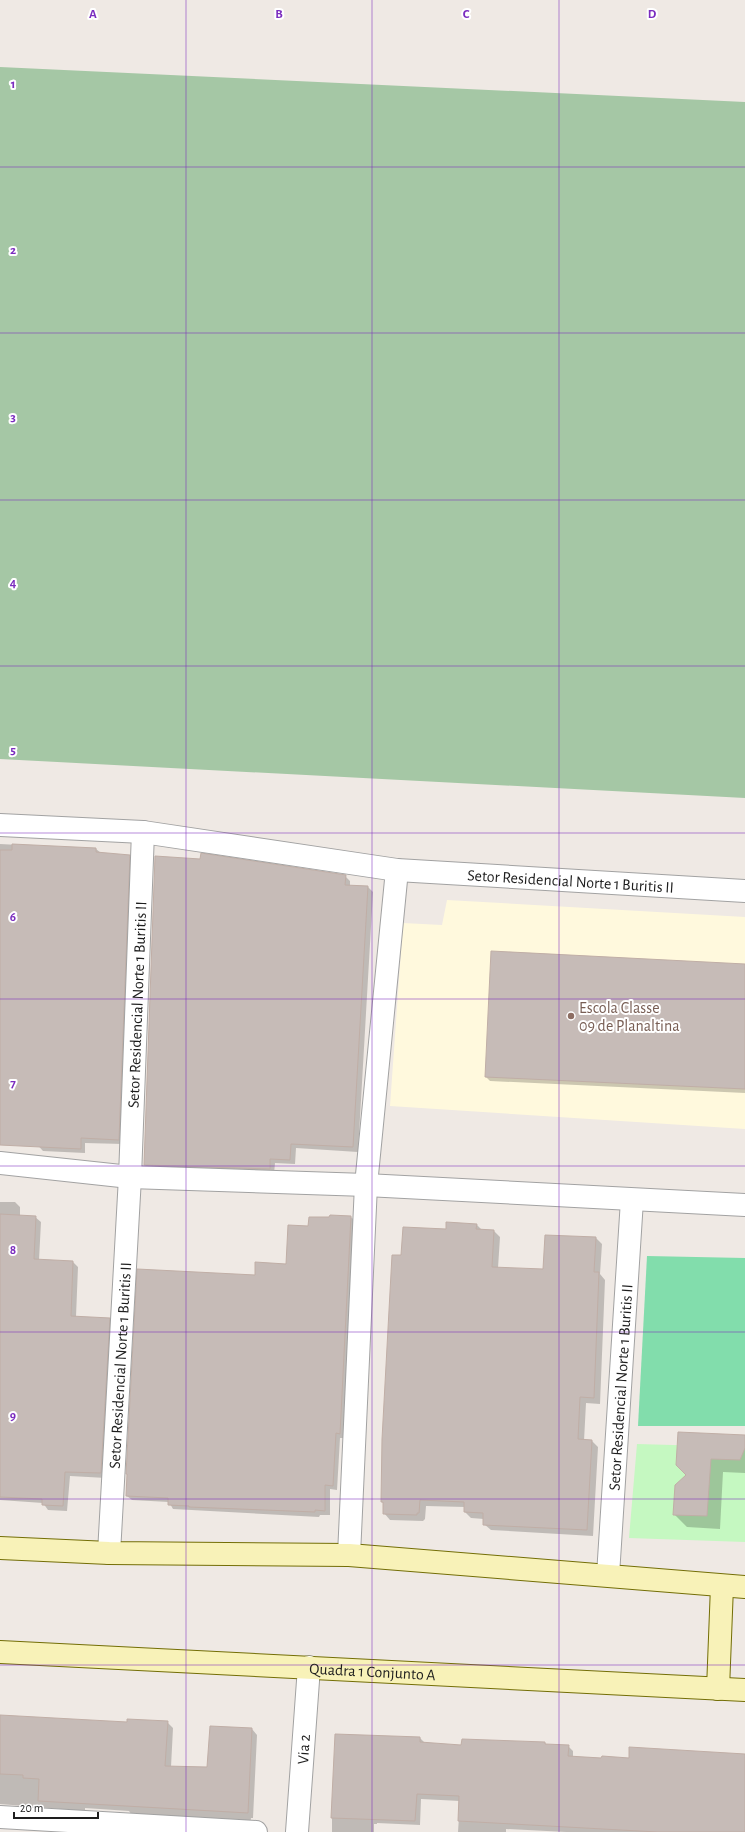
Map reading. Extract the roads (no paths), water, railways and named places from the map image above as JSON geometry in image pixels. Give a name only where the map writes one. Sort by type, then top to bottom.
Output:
[{"type":"street","name":"Setor Residencial Norte 1 Buritis II","points":[[0,825],[143,832],[397,870],[745,891]]},
{"type":"street","name":"Setor Residencial Norte 1 Buritis II","points":[[109,1553],[130,1177],[143,832]]},
{"type":"street","points":[[349,1555],[366,1185],[397,870]]},
{"type":"street","points":[[0,1163],[130,1177],[366,1185],[745,1205]]},
{"type":"street","name":"Setor Residencial Norte 1 Buritis II","points":[[608,1575],[632,1200]]},
{"type":"street","points":[[0,1548],[109,1553],[349,1555],[745,1587]]},
{"type":"street","points":[[718,1688],[722,1586]]},
{"type":"street","name":"Quadra 1 Conjunto A","points":[[0,1652],[745,1690]]},
{"type":"street","name":"Via 2","points":[[297,1832],[309,1667]]},
{"type":"street","points":[[0,1817],[256,1832]]},
{"type":"place","name":"Escola Classe 09 de Planaltina","points":[[571,1016]]}]
